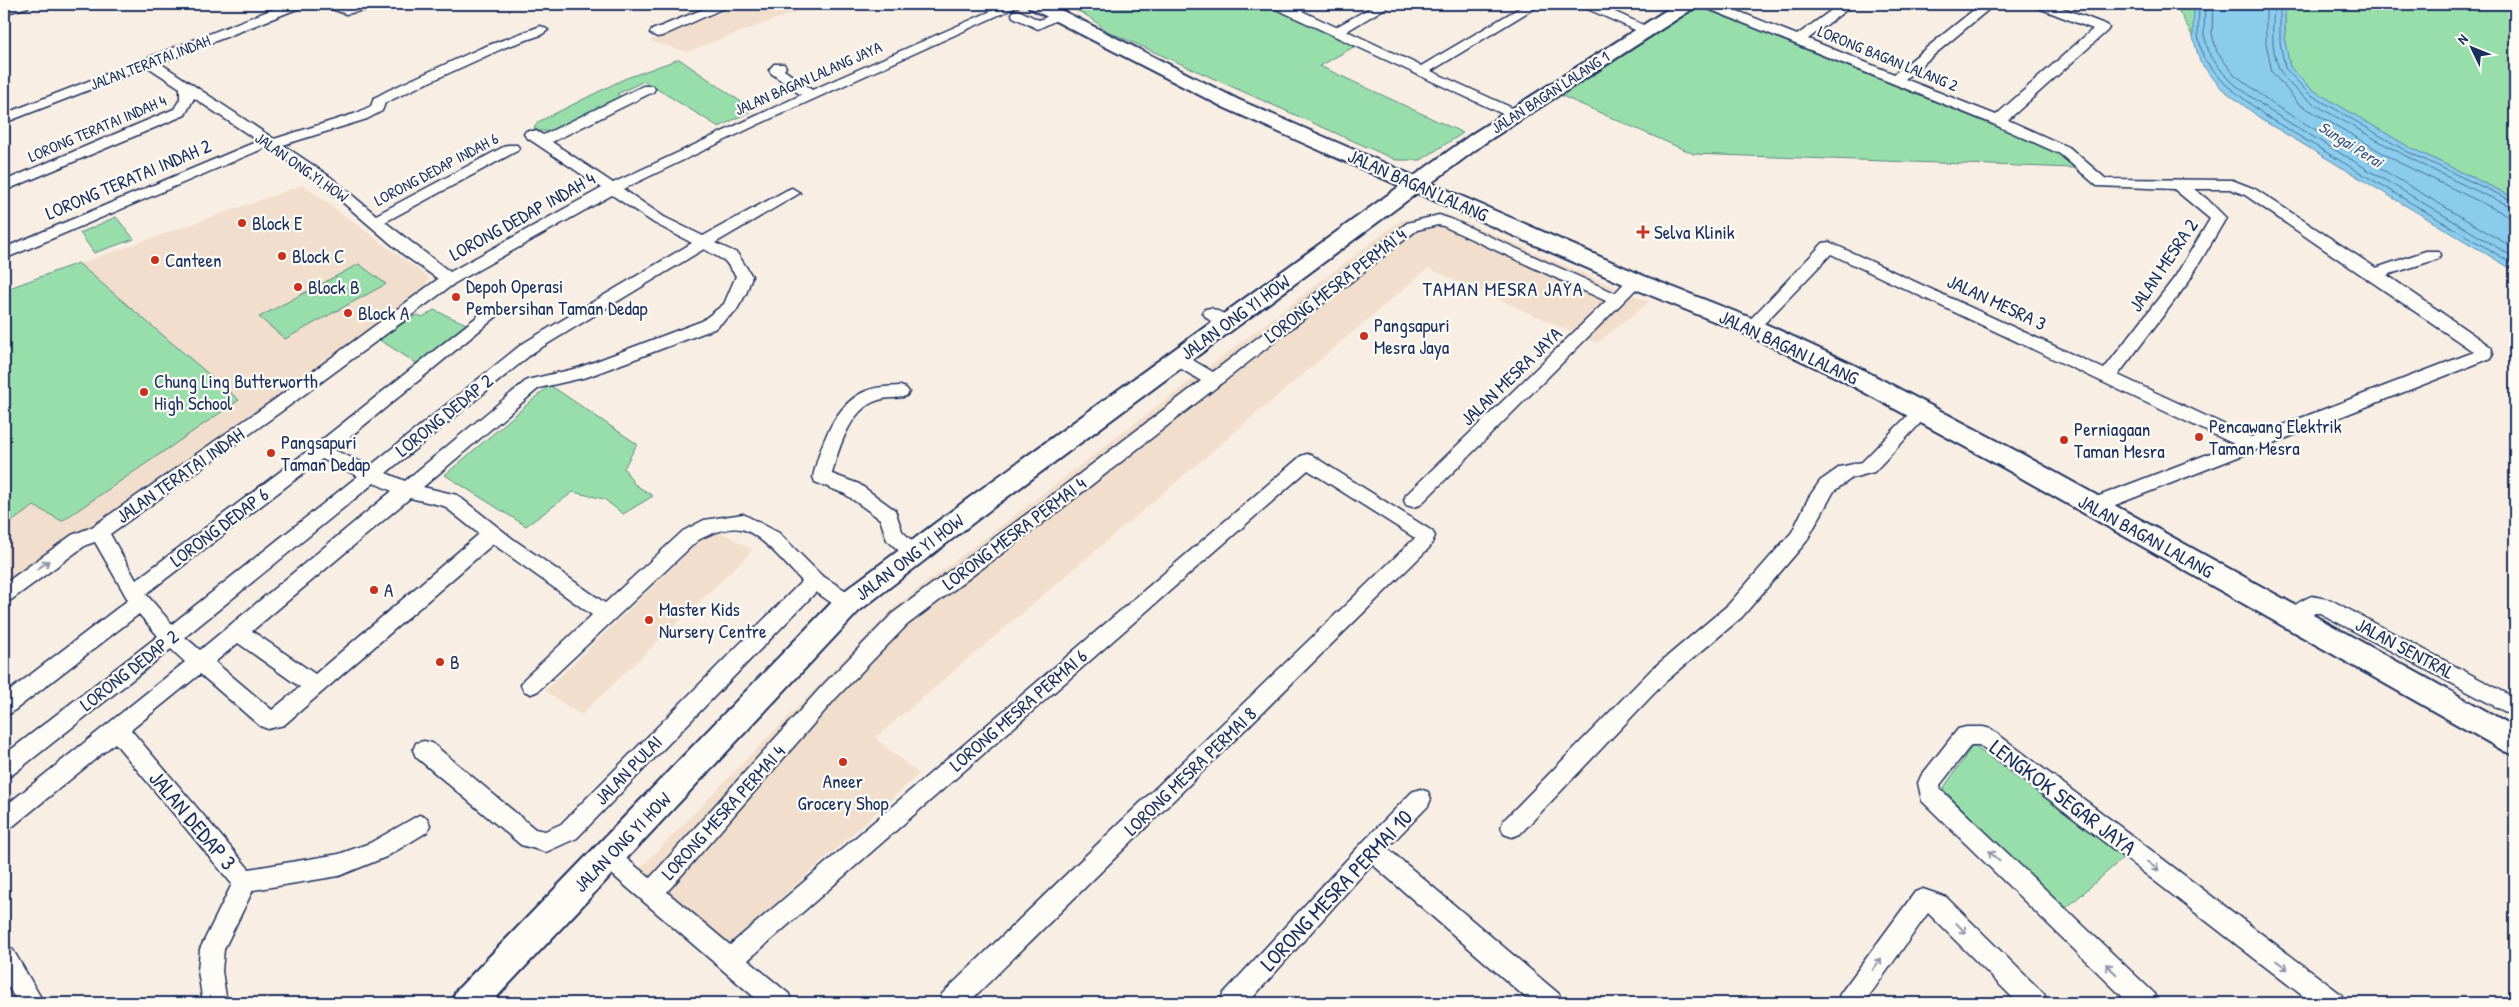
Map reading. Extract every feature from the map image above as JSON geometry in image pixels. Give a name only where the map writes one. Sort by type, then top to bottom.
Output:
[{"type":"main road","name":"JALAN BAGAN LALANG 1","points":[[1416,185],[1514,114],[1688,4]]},
{"type":"main road","name":"JALAN BAGAN LALANG","points":[[1027,10],[1232,104],[1636,281],[1751,327],[1845,371],[1922,411],[2515,742]]},
{"type":"main road","points":[[1366,163],[1422,166],[1455,155]]},
{"type":"main road","name":"JALAN ONG YI HOW","points":[[468,1003],[849,603],[1178,359],[1219,318],[1384,209],[1416,185]]},
{"type":"main road","points":[[1384,209],[1432,204],[1455,207],[1490,217]]},
{"type":"street","points":[[4,10],[23,4]]},
{"type":"street","name":"JALAN TERATAI INDAH","points":[[4,119],[297,4]]},
{"type":"street","points":[[331,4],[346,10],[372,5]]},
{"type":"street","points":[[657,33],[727,4]]},
{"type":"street","points":[[1277,4],[1514,114]]},
{"type":"street","points":[[1336,32],[1386,4]]},
{"type":"street","points":[[1421,71],[1535,4]]},
{"type":"street","points":[[1588,4],[1647,30]]},
{"type":"street","name":"LORONG BAGAN LALANG 2","points":[[1710,4],[1998,121],[2065,151],[2102,183],[2176,183]]},
{"type":"street","points":[[1798,40],[1848,4]]},
{"type":"street","points":[[1895,80],[1989,4]]},
{"type":"street","points":[[1998,121],[2102,28],[2040,4]]},
{"type":"street","name":"JALAN BAGAN LALANG JAYA","points":[[614,188],[811,96],[1027,10]]},
{"type":"street","name":"LORONG TERATAI INDAH 2","points":[[4,254],[270,143],[362,116],[377,108],[379,101],[398,91],[488,49],[541,30]]},
{"type":"street","name":"JALAN ONG YI HOW","points":[[150,62],[324,179],[449,280]]},
{"type":"street","points":[[779,67],[776,70],[778,72],[811,96]]},
{"type":"street","name":"LORONG TERATAI INDAH 4","points":[[4,186],[180,112],[187,99],[187,88]]},
{"type":"street","points":[[4,820],[238,631],[532,384],[553,377],[578,374],[668,340],[694,334],[728,310],[739,294],[744,276],[731,257],[659,220],[537,138],[648,89]]},
{"type":"street","name":"LORONG DEDAP INDAH 6","points":[[376,221],[512,148]]},
{"type":"street","points":[[2093,506],[2485,354],[2481,346],[2250,192],[2232,185],[2176,183]]},
{"type":"street","name":"JALAN MESRA 2","points":[[2107,377],[2183,276],[2210,236],[2218,218],[2202,202],[2176,183]]},
{"type":"street","name":"LORONG DEDAP INDAH 4","points":[[449,280],[614,188]]},
{"type":"street","name":"LORONG DEDAP 2","points":[[4,768],[171,637],[528,348],[703,243],[792,193]]},
{"type":"street","name":"LORONG MESRA PERMAI 4","points":[[651,893],[829,692],[900,618],[1412,226],[1423,222],[1439,220],[1448,222],[1617,300]]},
{"type":"street","name":"JALAN MESRA 3","points":[[1751,327],[1830,247],[2249,444]]},
{"type":"street","points":[[2374,274],[2432,255]]},
{"type":"street","name":"JALAN TERATAI INDAH","points":[[4,594],[79,540],[99,532],[280,404],[449,280]]},
{"type":"street","name":"JALAN MESRA JAYA","points":[[1413,500],[1636,281]]},
{"type":"street","name":"LORONG DEDAP 6","points":[[4,707],[136,598],[494,312]]},
{"type":"street","points":[[1178,359],[1213,380]]},
{"type":"street","points":[[900,392],[874,394],[859,404],[845,421],[826,458],[822,477],[852,489],[888,515],[894,535],[914,553]]},
{"type":"street","points":[[1512,827],[1658,676],[1735,611],[1799,537],[1816,502],[1827,486],[1846,472],[1868,467],[1922,411]]},
{"type":"street","points":[[320,451],[407,490],[450,500],[605,614]]},
{"type":"street","name":"LORONG MESRA PERMAI 6","points":[[730,960],[1307,460],[1425,536]]},
{"type":"street","points":[[531,685],[690,536],[704,527],[743,522],[772,538],[814,581],[849,603]]},
{"type":"street","points":[[99,532],[136,598],[171,637],[268,720],[276,719],[316,686],[493,533]]},
{"type":"street","name":"LORONG MESRA PERMAI 8","points":[[951,1003],[1288,676],[1423,542],[1425,536]]},
{"type":"street","name":"JALAN PULAI","points":[[424,750],[529,838],[546,842],[569,831],[814,581]]},
{"type":"street","name":"JALAN SENTRAL","points":[[2294,618],[2312,604],[2324,606],[2369,628],[2515,708]]},
{"type":"street","points":[[238,631],[274,659],[316,686]]},
{"type":"street","name":"JALAN DEDAP 3","points":[[116,728],[244,881],[242,895],[228,915],[210,959],[215,1003]]},
{"type":"street","name":"LENGKOK SEGAR JAYA","points":[[2146,1003],[1930,794],[1929,783],[1966,736],[1983,736],[2332,1003]]},
{"type":"street","name":"LORONG MESRA PERMAI 10","points":[[1243,999],[1371,849],[1420,799]]},
{"type":"street","points":[[244,881],[339,865],[378,850],[419,826]]},
{"type":"street","points":[[1371,849],[1550,1003]]},
{"type":"street","points":[[608,857],[780,1003]]},
{"type":"street","points":[[1849,1003],[1923,900],[1938,905],[2035,1003]]},
{"type":"street","points":[[4,958],[32,1003]]},
{"type":"shaded area","points":[[741,4],[818,4],[686,52],[650,41]]},
{"type":"shaded area","name":"Chung Ling Butterworth High School","points":[[303,185],[429,278],[424,290],[294,385],[4,587],[4,290]]},
{"type":"shaded area","points":[[1446,214],[1649,302],[1597,343],[1428,268],[875,738],[919,774],[717,956],[631,878],[896,606],[1401,220]]},
{"type":"shaded area","name":"Master Kids Nursery Centre","points":[[713,528],[753,550],[581,715],[545,691]]},
{"type":"green space","points":[[1059,4],[1264,4],[1355,46],[1320,66],[1463,133],[1421,160],[1396,160],[1105,30],[1084,14]]},
{"type":"green space","points":[[2175,4],[2194,4],[2193,37]]},
{"type":"green space","points":[[2285,4],[2515,4],[2515,198],[2409,147],[2311,89],[2290,67],[2285,42]]},
{"type":"green space","points":[[1705,9],[2059,152],[2074,168],[1694,154],[1562,96],[1693,10]]},
{"type":"green space","points":[[679,59],[753,110],[719,127],[644,81],[617,94],[621,97],[554,131],[539,131],[534,128],[538,122],[624,79]]},
{"type":"green space","points":[[116,217],[134,239],[94,253],[80,233]]},
{"type":"green space","points":[[78,263],[239,400],[62,521],[34,506],[4,527],[4,290]]},
{"type":"green space","points":[[359,264],[386,284],[285,339],[259,317]]},
{"type":"green space","points":[[434,310],[471,326],[421,366],[378,339],[417,315],[423,317]]},
{"type":"green space","points":[[550,385],[637,444],[624,468],[634,484],[653,496],[623,514],[604,499],[573,492],[526,526],[445,475]]},
{"type":"green space","points":[[1973,745],[2124,857],[2064,910],[1943,789]]},
{"type":"water","name":"Sungai Perai","points":[[2194,4],[2285,4],[2285,42],[2290,67],[2311,89],[2409,147],[2515,198],[2515,271],[2264,121],[2221,88],[2200,62],[2193,37]]},
{"type":"place","name":"Block E","points":[[242,223]]},
{"type":"place","name":"Selva Klinik","points":[[1643,232]]},
{"type":"place","name":"Block C","points":[[282,256]]},
{"type":"place","name":"Canteen","points":[[155,260]]},
{"type":"place","name":"Block B","points":[[298,287]]},
{"type":"place","name":"Depoh Operasi Pembersihan Taman Dedap","points":[[456,297]]},
{"type":"place","name":"Block A","points":[[348,313]]},
{"type":"place","name":"Pangsapuri Mesra Jaya","points":[[1364,336]]},
{"type":"place","name":"Chung Ling Butterworth High School","points":[[144,392]]},
{"type":"place","name":"Pencawang Elektrik Taman Mesra","points":[[2199,437]]},
{"type":"place","name":"Perniagaan Taman Mesra","points":[[2064,440]]},
{"type":"place","name":"Pangsapuri Taman Dedap","points":[[271,453]]},
{"type":"place","name":"A","points":[[374,590]]},
{"type":"place","name":"Master Kids Nursery Centre","points":[[649,620]]},
{"type":"place","name":"B","points":[[440,662]]},
{"type":"place","name":"Aneer Grocery Shop","points":[[843,762]]},
{"type":"district","name":"TAMAN MESRA JAYA","points":[[1503,289]]}]
